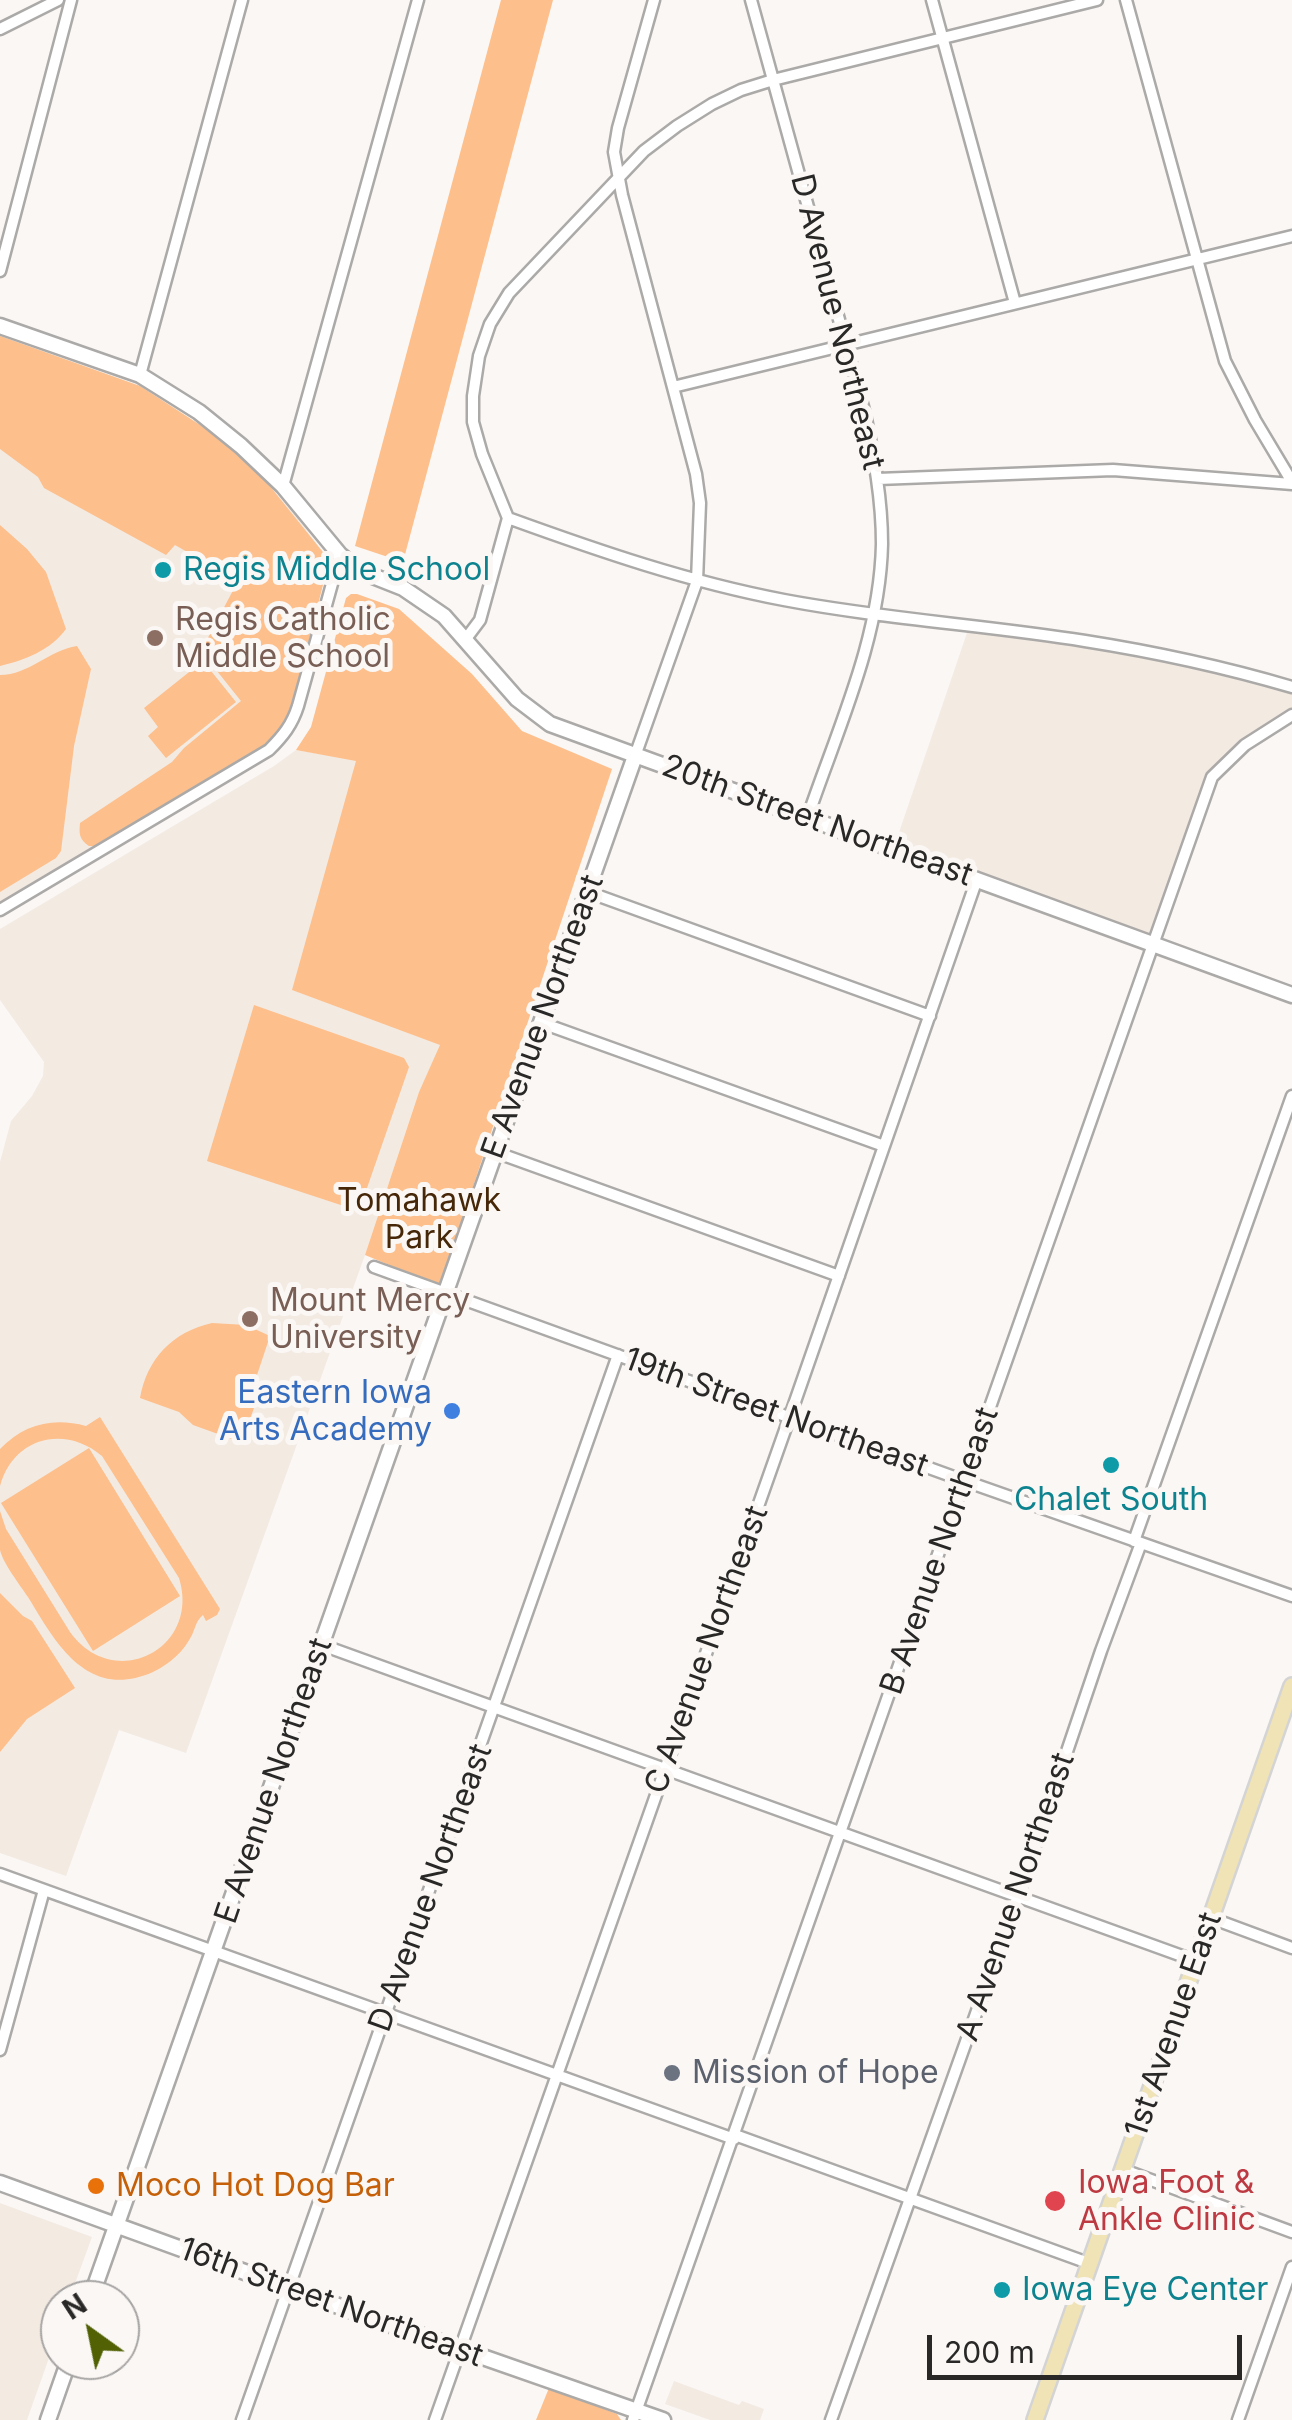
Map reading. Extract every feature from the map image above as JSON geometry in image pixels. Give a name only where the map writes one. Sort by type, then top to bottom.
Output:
[{"type":"main road","name":"1st Avenue East","points":[[1035,2420],[1292,1686]]},
{"type":"street","points":[[0,30],[57,0]]},
{"type":"street","points":[[0,271],[71,0]]},
{"type":"street","points":[[140,375],[242,0]]},
{"type":"street","points":[[283,486],[418,0]]},
{"type":"street","name":"E Avenue Northeast","points":[[97,2280],[697,581],[700,502],[696,474],[614,152],[654,0]]},
{"type":"street","name":"D Avenue Northeast","points":[[751,0],[846,345],[878,479],[882,548],[874,614],[807,819]]},
{"type":"street","points":[[932,0],[1015,304]]},
{"type":"street","points":[[465,640],[480,620],[508,518],[473,422],[473,396],[490,324],[509,293],[618,177],[677,126],[741,90],[1098,0]]},
{"type":"street","points":[[1126,0],[1226,360],[1292,483]]},
{"type":"street","points":[[674,387],[1292,236]]},
{"type":"street","points":[[0,326],[140,375],[199,412],[283,486],[340,556],[298,706],[282,738],[269,750],[0,910]]},
{"type":"street","points":[[878,479],[1113,470],[1292,483]]},
{"type":"street","points":[[508,518],[697,581],[784,600],[1087,641],[1208,664],[1292,687]]},
{"type":"street","name":"20th Street Northeast","points":[[340,556],[444,616],[517,699],[558,728],[1292,994]]},
{"type":"street","name":"B Avenue Northeast","points":[[635,2416],[1212,777],[1246,745],[1292,716]]},
{"type":"street","name":"C Avenue Northeast","points":[[435,2420],[977,878]]},
{"type":"street","points":[[588,892],[930,1016]]},
{"type":"street","points":[[542,1023],[884,1146]]},
{"type":"street","name":"A Avenue Northeast","points":[[831,2420],[1018,1896],[1292,1096]]},
{"type":"street","points":[[495,1152],[839,1276]]},
{"type":"street","name":"19th Street Northeast","points":[[374,1266],[965,1482],[1292,1596]]},
{"type":"street","name":"D Avenue Northeast","points":[[242,2420],[618,1355]]},
{"type":"street","points":[[322,1644],[1196,1961]]},
{"type":"street","points":[[0,1874],[1091,2264]]},
{"type":"street","points":[[0,2050],[44,1890]]},
{"type":"street","points":[[1211,1918],[1292,1948]]},
{"type":"street","points":[[1124,2170],[1292,2232]]},
{"type":"street","name":"16th Street Northeast","points":[[0,2183],[635,2416],[664,2420]]},
{"type":"street","points":[[1238,2420],[1292,2267]]},
{"type":"street","points":[[48,2420],[62,2380]]},
{"type":"shaded area","name":"Regis Catholic Middle School","points":[[0,336],[140,386],[214,434],[265,480],[299,520],[326,556],[327,569],[292,707],[276,735],[256,751],[0,904]]},
{"type":"shaded area","points":[[968,630],[1054,637],[1292,687],[1292,715],[1245,745],[1212,777],[1154,945],[893,850]]},
{"type":"shaded area","name":"Mount Mercy University","points":[[296,750],[357,760],[293,990],[441,1045],[419,1092],[365,1255],[186,1753],[119,1730],[66,1876],[0,1853],[0,1162],[11,1121],[32,1096],[43,1076],[44,1062],[0,1000],[0,929]]},
{"type":"shaded area","points":[[0,2203],[92,2237],[76,2280],[40,2280],[41,2380],[27,2420],[0,2420]]},
{"type":"shaded area","points":[[674,2381],[739,2405],[742,2401],[764,2409],[760,2420],[710,2420],[665,2404]]},
{"type":"green space","points":[[501,0],[553,0],[403,562],[355,546]]},
{"type":"green space","points":[[0,336],[140,386],[214,434],[265,480],[326,556],[327,569],[292,707],[276,735],[256,751],[97,846],[83,841],[80,823],[172,762],[241,701],[201,651],[238,581],[175,545],[166,555],[44,488],[38,477],[0,449]]},
{"type":"green space","points":[[0,525],[46,572],[66,629],[37,653],[0,666]]},
{"type":"green space","name":"Tomahawk Park","points":[[351,594],[399,609],[472,674],[522,731],[612,769],[440,1286],[365,1255],[419,1092],[440,1045],[292,990],[356,761],[296,750],[311,727],[346,598]]},
{"type":"green space","points":[[77,646],[91,669],[74,746],[61,851],[56,858],[0,892],[0,675],[20,671]]},
{"type":"green space","points":[[203,661],[236,702],[166,758],[148,736],[158,727],[144,708]]},
{"type":"green space","points":[[254,1005],[404,1058],[409,1067],[359,1211],[207,1161]]},
{"type":"green space","points":[[212,1323],[246,1325],[270,1336],[257,1375],[259,1394],[245,1433],[232,1439],[193,1425],[179,1412],[140,1398],[149,1371],[164,1349],[185,1333]]},
{"type":"green space","points":[[100,1417],[220,1609],[206,1621],[201,1617],[189,1641],[171,1661],[130,1679],[110,1679],[76,1663],[50,1632],[0,1550],[0,1511],[6,1529],[70,1632],[88,1650],[109,1659],[130,1660],[149,1655],[166,1642],[177,1625],[182,1603],[179,1578],[102,1456],[72,1440],[42,1441],[16,1457],[0,1486],[0,1449],[9,1440],[40,1425],[62,1422],[86,1426]]},
{"type":"green space","points":[[89,1448],[180,1596],[93,1651],[1,1503]]},
{"type":"green space","points":[[0,1593],[32,1621],[75,1688],[27,1719],[0,1752]]},
{"type":"green space","points":[[549,2388],[617,2414],[621,2420],[536,2420]]},
{"type":"place","name":"Regis Middle School","points":[[163,570]]},
{"type":"place","name":"Regis Catholic Middle School","points":[[155,638]]},
{"type":"place","name":"Mount Mercy University","points":[[250,1319]]},
{"type":"place","name":"Eastern Iowa Arts Academy","points":[[452,1411]]},
{"type":"place","name":"Chalet South","points":[[1111,1465]]},
{"type":"place","name":"Mission of Hope","points":[[672,2073]]},
{"type":"place","name":"Moco Hot Dog Bar","points":[[96,2186]]},
{"type":"place","name":"Iowa Foot & Ankle Clinic","points":[[1055,2201]]},
{"type":"place","name":"Iowa Eye Center","points":[[1002,2290]]}]
